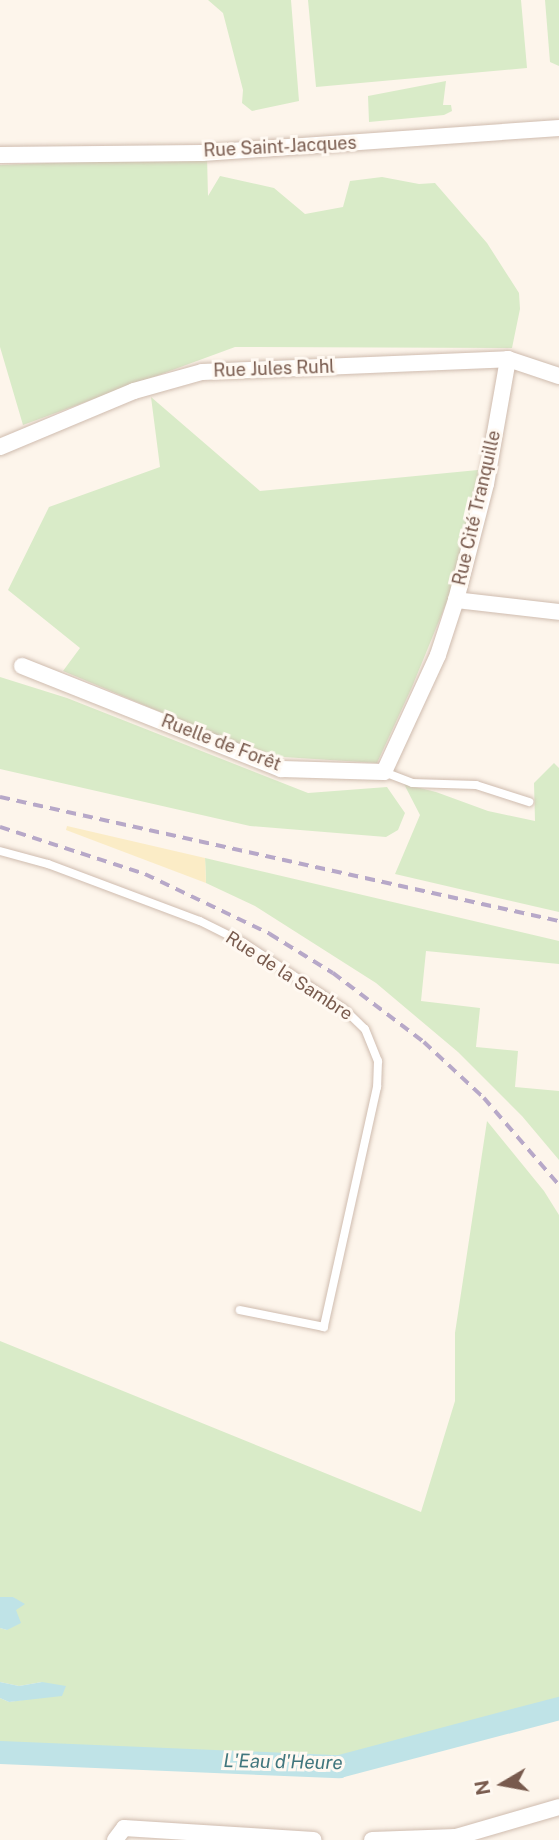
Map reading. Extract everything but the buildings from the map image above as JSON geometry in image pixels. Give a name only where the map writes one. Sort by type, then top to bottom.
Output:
[{"type":"street","name":"Rue Saint-Jacques","points":[[0,155],[202,153],[559,128]]},
{"type":"street","name":"Rue Jules Ruhl","points":[[0,447],[134,391],[202,372],[508,359],[559,376]]},
{"type":"street","name":"Rue Cité Tranquille","points":[[384,772],[438,655],[456,600],[486,484],[508,359]]},
{"type":"street","points":[[456,600],[559,612]]},
{"type":"street","name":"Ruelle de Forêt","points":[[22,666],[281,769],[384,772]]},
{"type":"street","points":[[372,1840],[456,1838],[559,1807]]},
{"type":"street","points":[[120,1834],[314,1840]]},
{"type":"lane","points":[[384,772],[412,783],[476,785],[528,802]]},
{"type":"lane","name":"Rue de la Sambre","points":[[0,851],[96,881],[200,921],[266,957],[343,1008],[365,1029],[378,1061],[377,1087],[324,1327],[240,1310]]},
{"type":"green space","points":[[208,0],[291,0],[299,101],[252,111],[242,103],[243,90],[223,13]]},
{"type":"green space","points":[[308,0],[521,0],[527,68],[316,87]]},
{"type":"green space","points":[[545,0],[559,0],[559,66],[550,62]]},
{"type":"green space","points":[[446,81],[443,105],[451,105],[452,111],[444,115],[369,122],[368,96]]},
{"type":"green space","points":[[207,156],[208,196],[220,176],[274,188],[305,214],[343,207],[350,181],[382,177],[419,184],[435,183],[487,243],[519,293],[520,309],[512,348],[235,347],[23,425],[0,347],[0,165]]},
{"type":"green space","points":[[151,397],[260,491],[478,470],[473,538],[412,687],[377,763],[283,757],[232,742],[63,671],[80,648],[8,590],[49,507],[160,467]]},
{"type":"green space","points":[[0,677],[67,698],[308,793],[387,787],[405,813],[398,830],[386,837],[250,826],[0,769]]},
{"type":"green space","points":[[554,763],[559,768],[559,912],[395,874],[420,815],[404,784],[436,792],[488,811],[535,821],[534,783]]},
{"type":"green space","points":[[205,858],[559,941],[559,964],[426,951],[421,1001],[480,1008],[476,1047],[518,1051],[515,1087],[559,1091],[559,1160],[522,1116],[458,1052],[376,983],[255,906],[206,883]]},
{"type":"green space","points":[[487,1121],[544,1191],[559,1215],[559,1706],[339,1766],[28,1760],[0,1753],[0,1698],[9,1702],[35,1698],[42,1682],[19,1686],[0,1682],[0,1628],[7,1630],[16,1610],[13,1597],[0,1597],[0,1341],[421,1512],[455,1401],[455,1333]]},
{"type":"sand","points":[[67,826],[205,858],[206,883],[66,830]]},
{"type":"water","points":[[0,1597],[13,1597],[25,1604],[16,1610],[21,1623],[7,1630],[0,1628]]},
{"type":"water","points":[[0,1682],[19,1686],[42,1682],[66,1686],[62,1696],[9,1702],[0,1698]]},
{"type":"waterway","name":"L'Eau d'Heure","points":[[0,1752],[339,1766],[559,1708]]},
{"type":"railway","points":[[0,797],[559,921]]},
{"type":"railway","points":[[0,827],[145,874],[270,934],[333,973],[424,1042],[484,1098],[559,1185]]}]
